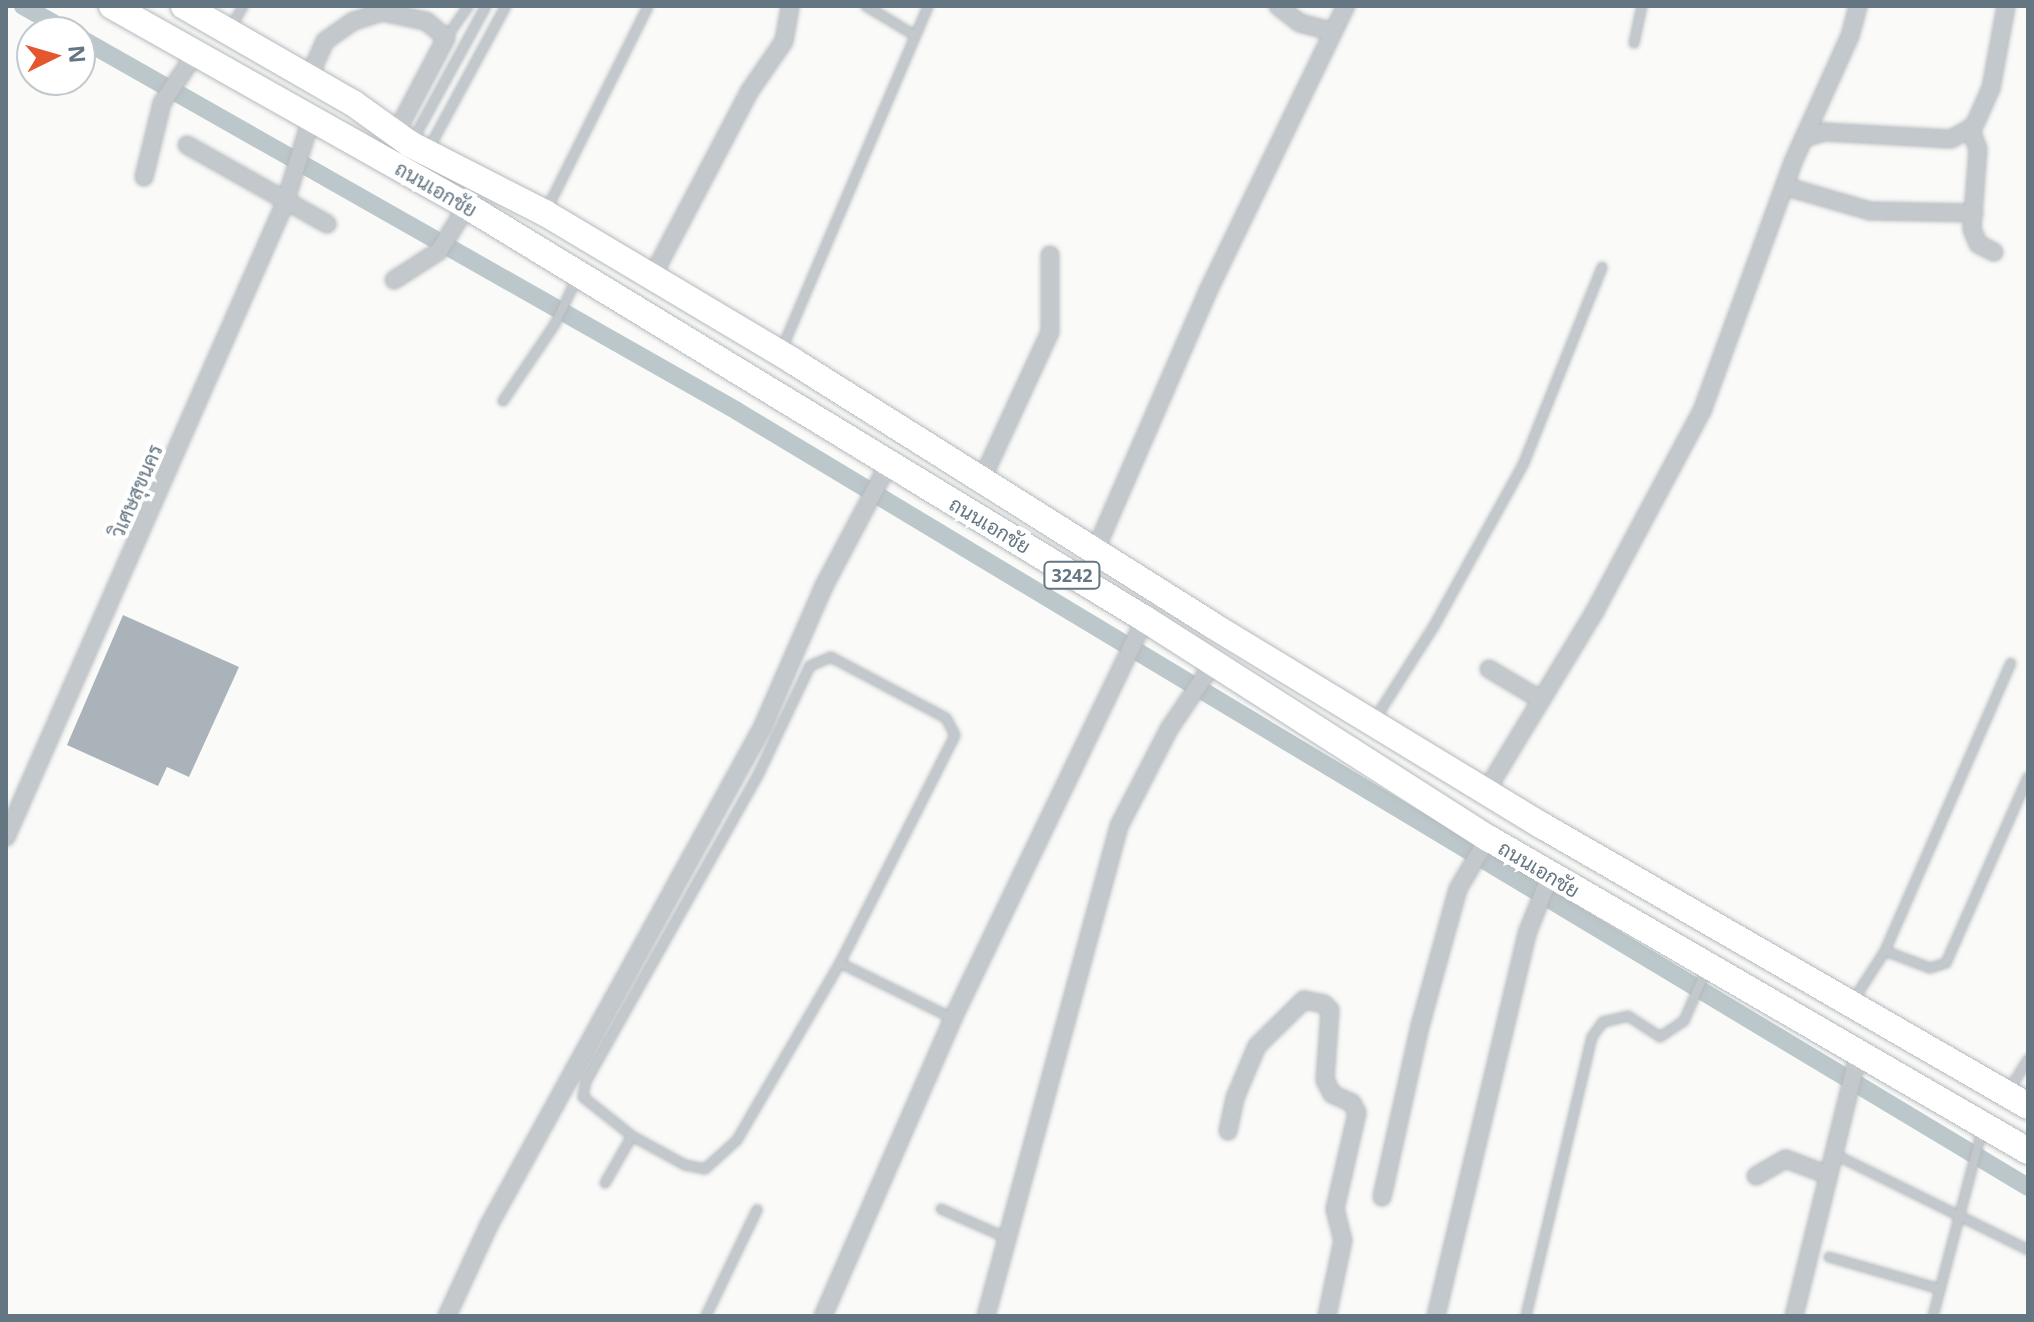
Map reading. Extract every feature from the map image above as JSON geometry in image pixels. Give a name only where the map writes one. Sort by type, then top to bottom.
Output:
[{"type":"main road","name":"ถนนเอกชัย","points":[[112,6],[196,53],[308,131],[467,206],[579,274],[884,471],[1140,630],[1213,664],[1481,848],[1550,876],[1979,1138],[2028,1151]]},
{"type":"main road","name":"ถนนเอกชัย","points":[[184,6],[309,77],[412,142],[545,213],[780,353],[983,477],[1095,551],[1372,723],[1850,1007],[2017,1100]]},
{"type":"street","points":[[652,277],[749,92],[784,41],[790,6]]},
{"type":"street","points":[[1278,6],[1300,23],[1333,32]]},
{"type":"street","points":[[1095,551],[1207,293],[1346,6]]},
{"type":"street","points":[[1486,791],[1595,611],[1702,411],[1784,186],[1807,137],[1858,6]]},
{"type":"street","points":[[1807,137],[1825,132],[1951,139],[1970,128],[1991,88],[2006,6]]},
{"type":"street","points":[[309,77],[335,30],[382,12],[426,21],[446,38],[412,142]]},
{"type":"street","points":[[144,177],[158,115],[170,90],[196,53]]},
{"type":"street","points":[[1970,128],[1978,149],[1974,213],[1978,244],[1994,252]]},
{"type":"street","name":"วิเศษสุขนคร","points":[[6,837],[285,203],[308,131]]},
{"type":"street","points":[[187,145],[327,224]]},
{"type":"street","points":[[1784,186],[1870,211],[1974,213]]},
{"type":"street","points":[[394,280],[439,251],[467,206]]},
{"type":"street","points":[[983,477],[1050,332],[1050,255]]},
{"type":"street","points":[[447,1316],[489,1225],[762,728],[884,471]]},
{"type":"street","points":[[823,1316],[953,1018],[1140,630]]},
{"type":"street","points":[[986,1316],[1119,826],[1186,703],[1213,664]]},
{"type":"street","points":[[1489,669],[1541,700]]},
{"type":"street","points":[[1382,1197],[1420,1026],[1466,873],[1481,848]]},
{"type":"street","points":[[1436,1316],[1528,931],[1550,876]]},
{"type":"street","points":[[1228,1131],[1235,1098],[1257,1046],[1304,1000],[1324,1004],[1330,1010],[1325,1080],[1332,1094],[1352,1103],[1357,1113],[1335,1209],[1343,1240],[1327,1316]]},
{"type":"street","points":[[1793,1314],[1856,1065]]},
{"type":"street","points":[[1756,1176],[1786,1159],[1828,1175]]},
{"type":"lane","points":[[229,31],[243,6]]},
{"type":"lane","points":[[446,38],[468,6]]},
{"type":"lane","points":[[412,142],[486,6]]},
{"type":"lane","points":[[412,142],[506,6]]},
{"type":"lane","points":[[545,213],[648,6]]},
{"type":"lane","points":[[866,6],[914,35]]},
{"type":"lane","points":[[780,353],[928,6]]},
{"type":"lane","points":[[1634,43],[1642,6]]},
{"type":"lane","points":[[1372,723],[1434,626],[1523,465],[1602,267]]},
{"type":"lane","points":[[503,401],[555,324],[579,274]]},
{"type":"lane","points":[[831,657],[946,718],[955,735],[840,963],[724,1157],[712,1167],[696,1168],[632,1136],[586,1104],[586,1081],[758,775],[810,666],[831,657]]},
{"type":"lane","points":[[1850,1007],[1885,951],[2011,663]]},
{"type":"lane","points":[[1885,951],[1920,966],[1946,963],[2028,777]]},
{"type":"lane","points":[[840,963],[953,1018]]},
{"type":"lane","points":[[1526,1316],[1592,1037],[1612,1017],[1628,1016],[1660,1037],[1684,1021],[1706,972]]},
{"type":"lane","points":[[2017,1100],[2028,1060]]},
{"type":"lane","points":[[605,1183],[632,1136]]},
{"type":"lane","points":[[1933,1316],[1979,1138]]},
{"type":"lane","points":[[1833,1153],[2028,1250]]},
{"type":"lane","points":[[941,1209],[1007,1238]]},
{"type":"lane","points":[[706,1316],[757,1210]]},
{"type":"lane","points":[[1829,1257],[1940,1289]]},
{"type":"building","points":[[123,615],[239,667],[189,777],[167,767],[158,786],[67,745]]},
{"type":"waterway","points":[[23,6],[41,16]]},
{"type":"waterway","points":[[96,47],[737,411],[2028,1187]]}]
